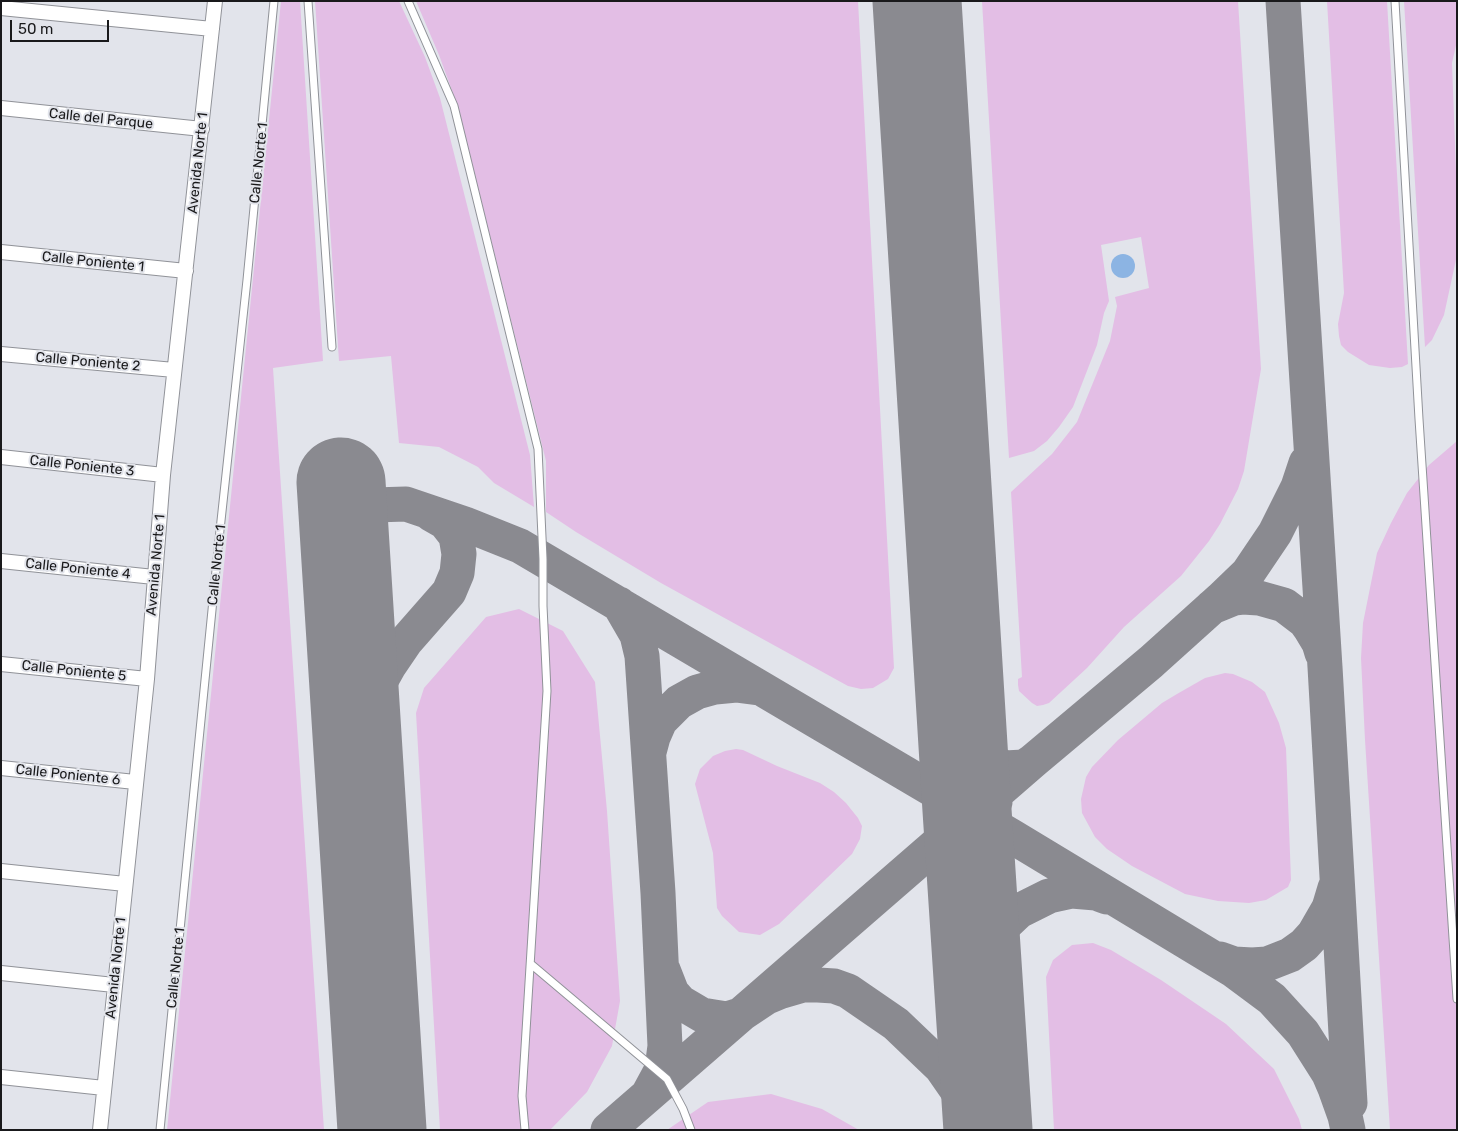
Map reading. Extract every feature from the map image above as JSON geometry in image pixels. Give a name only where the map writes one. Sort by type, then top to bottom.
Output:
[{"type":"street","name":"Avenida Norte 1","points":[[100,1130],[147,679],[154,577],[174,370],[215,1]]},
{"type":"street","points":[[1,8],[212,29]]},
{"type":"street","name":"Calle del Parque","points":[[1,108],[202,129]]},
{"type":"street","name":"Calle Poniente 1","points":[[1,252],[186,271]]},
{"type":"street","name":"Calle Poniente 2","points":[[1,354],[174,370]]},
{"type":"street","name":"Calle Poniente 3","points":[[1,457],[164,475]]},
{"type":"street","name":"Calle Poniente 4","points":[[1,561],[154,577]]},
{"type":"street","name":"Calle Poniente 5","points":[[1,664],[147,679]]},
{"type":"street","name":"Calle Poniente 6","points":[[1,768],[135,782]]},
{"type":"street","points":[[1,870],[125,884]]},
{"type":"street","points":[[1,974],[114,985]]},
{"type":"street","points":[[1,1077],[104,1088]]},
{"type":"lane","name":"Calle Norte 1","points":[[160,1130],[274,1]]},
{"type":"lane","points":[[308,1],[332,347]]},
{"type":"lane","points":[[408,1],[454,106],[538,449],[543,559],[542,606],[547,691],[532,964],[522,1096],[525,1130]]},
{"type":"lane","points":[[1395,1],[1418,409],[1457,999]]},
{"type":"lane","points":[[532,964],[667,1079],[683,1109],[691,1130]]},
{"type":"shaded area","points":[[281,1],[300,1],[323,361],[273,368],[324,1130],[167,1130]]},
{"type":"shaded area","points":[[315,1],[399,1],[425,57],[440,98],[530,455],[534,507],[494,483],[478,467],[439,447],[399,443],[391,356],[339,361]]},
{"type":"shaded area","points":[[416,1],[858,1],[894,668],[888,679],[873,688],[861,689],[848,686],[661,583],[546,512],[546,461],[458,107]]},
{"type":"shaded area","points":[[982,1],[1238,1],[1261,369],[1244,471],[1238,489],[1220,524],[1181,576],[1124,627],[1087,668],[1049,703],[1037,706],[1019,691],[1018,685],[1018,679],[1022,677],[1011,492],[1052,454],[1077,422],[1110,341],[1117,306],[1115,297],[1149,288],[1141,237],[1101,245],[1109,301],[1104,313],[1097,345],[1073,407],[1047,441],[1034,451],[1009,458]]},
{"type":"shaded area","points":[[1327,1],[1387,1],[1408,364],[1402,367],[1390,368],[1369,365],[1348,352],[1341,345],[1339,336],[1338,324],[1344,293]]},
{"type":"shaded area","points":[[1404,1],[1457,1],[1457,41],[1452,63],[1457,255],[1444,315],[1432,340],[1425,347]]},
{"type":"shaded area","points":[[1457,441],[1457,1130],[1390,1130],[1365,740],[1361,658],[1363,623],[1377,553],[1391,523],[1407,493],[1429,465]]},
{"type":"shaded area","points":[[519,609],[563,631],[595,682],[607,811],[620,1001],[612,1046],[587,1092],[550,1130],[440,1130],[416,713],[424,688],[486,617]]},
{"type":"shaded area","points":[[1225,673],[1233,674],[1252,682],[1265,692],[1279,723],[1286,748],[1291,880],[1288,887],[1266,900],[1249,903],[1218,901],[1185,894],[1132,866],[1107,849],[1095,837],[1082,813],[1081,799],[1086,777],[1092,767],[1118,740],[1162,703],[1205,678]]},
{"type":"shaded area","points":[[736,749],[743,750],[820,783],[846,803],[862,826],[860,839],[852,854],[779,924],[760,935],[739,932],[722,916],[717,908],[713,853],[695,784],[700,769],[713,756]]},
{"type":"shaded area","points":[[1093,943],[1111,950],[1161,980],[1226,1024],[1274,1069],[1299,1119],[1302,1130],[1054,1130],[1046,977],[1053,960],[1072,945]]},
{"type":"shaded area","points":[[771,1094],[822,1109],[859,1130],[667,1130],[708,1102]]},
{"type":"building","points":[[1118,254],[1128,254],[1135,261],[1135,271],[1128,278],[1118,278],[1111,271],[1111,261]]},
{"type":"taxiway","points":[[915,1],[918,21]]},
{"type":"taxiway","points":[[1283,1],[1325,667],[1350,1103]]},
{"type":"taxiway","points":[[608,1130],[1033,761],[1151,662],[1221,599],[1248,573],[1275,533],[1298,487],[1306,463]]},
{"type":"taxiway","points":[[342,506],[406,504],[465,524],[520,546],[1013,837],[1233,970],[1272,999],[1303,1033],[1329,1074],[1345,1116],[1348,1130]]},
{"type":"taxiway","points":[[361,774],[362,730],[375,691],[406,641],[449,592],[457,573],[459,554],[456,536],[445,522],[431,514]]},
{"type":"taxiway","points":[[1212,607],[1234,598],[1243,597],[1259,598],[1284,605],[1305,621],[1319,643],[1322,653]]},
{"type":"taxiway","points":[[619,604],[637,635],[642,656],[658,893],[665,1046],[662,1069],[649,1093]]},
{"type":"taxiway","points":[[649,752],[660,721],[679,702],[697,692],[715,687],[736,685],[759,688]]},
{"type":"taxiway","points":[[962,719],[972,747],[987,760],[1005,768],[1024,767],[1033,761]]},
{"type":"taxiway","points":[[942,821],[956,789],[962,733]]},
{"type":"taxiway","points":[[975,935],[972,873],[975,839],[983,819],[995,802]]},
{"type":"taxiway","points":[[1220,959],[1234,964],[1252,965],[1267,964],[1290,955],[1304,945],[1314,934],[1329,908],[1335,888]]},
{"type":"taxiway","points":[[979,996],[989,950],[1001,928],[1019,911],[1049,896],[1072,891],[1096,893],[1107,897]]},
{"type":"taxiway","points":[[663,970],[672,993],[680,1002],[702,1015],[727,1019],[740,1015],[767,997],[803,985],[834,986],[848,991],[896,1024],[941,1067],[966,1103],[978,1130]]},
{"type":"runway","points":[[917,1],[988,1130]]},
{"type":"runway","points":[[341,482],[382,1130]]}]
